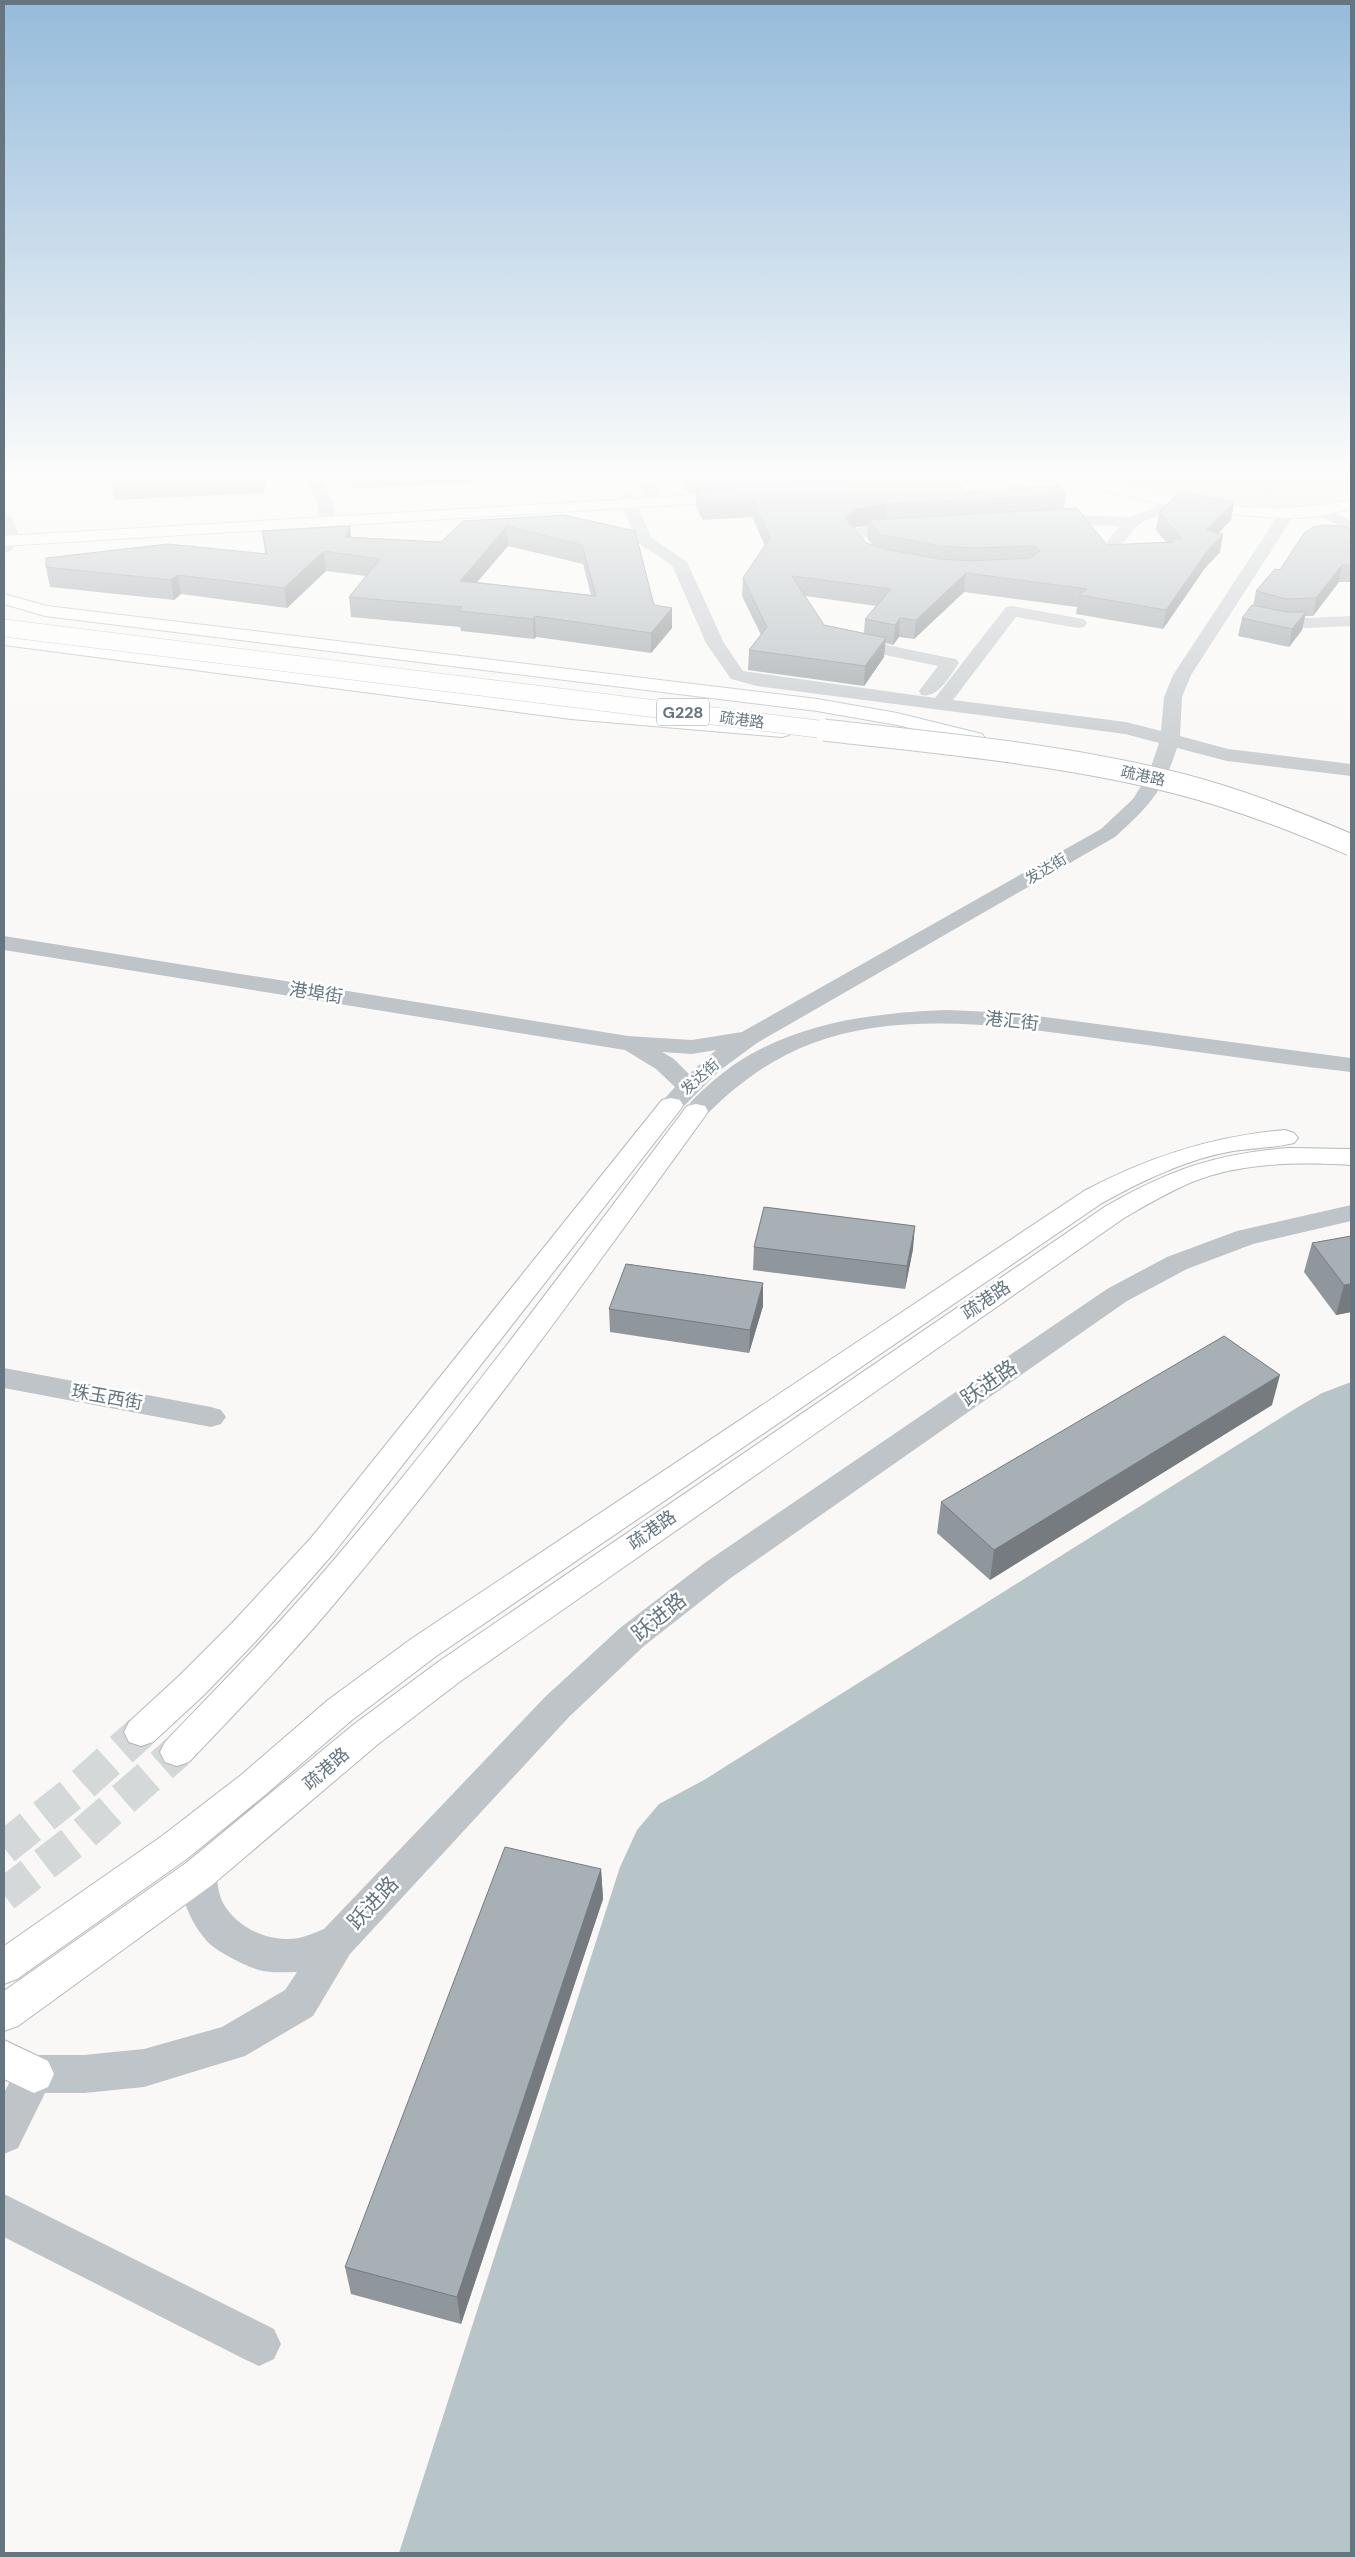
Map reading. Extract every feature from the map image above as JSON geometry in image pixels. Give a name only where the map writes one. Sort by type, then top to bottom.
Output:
[{"type":"main road","points":[[4,599],[46,611],[817,705],[897,719],[975,738]]},
{"type":"main road","name":"疏港路","points":[[4,618],[975,738],[1104,756],[1190,774],[1255,793],[1351,829]]},
{"type":"main road","name":"疏港路","points":[[4,628],[881,737],[1099,767],[1181,784],[1244,803],[1351,845]]},
{"type":"main road","points":[[4,640],[591,715],[715,727],[881,737]]},
{"type":"main road","points":[[140,1732],[231,1645],[322,1546],[685,1101]]},
{"type":"main road","points":[[178,1752],[227,1702],[358,1554],[560,1295],[685,1101]]},
{"type":"main road","points":[[680,1493],[1093,1196],[1128,1177],[1166,1161],[1205,1149],[1243,1142],[1283,1138],[1351,1140]]},
{"type":"main road","name":"疏港路","points":[[4,1968],[175,1847],[253,1785],[340,1710],[423,1648],[680,1493],[1115,1212],[1150,1192],[1184,1176],[1217,1166],[1291,1156],[1351,1157]]},
{"type":"main road","name":"疏港路","points":[[4,2013],[199,1874],[373,1729],[680,1493]]},
{"type":"street","points":[[694,597],[715,643],[737,675],[757,680],[1126,728],[1227,755],[1351,770]]},
{"type":"street","name":"发达街","points":[[685,1101],[710,1066],[749,1038],[809,1023],[1108,833],[1141,803],[1159,773],[1170,740],[1173,697],[1182,675],[1241,615],[1249,597]]},
{"type":"street","points":[[941,703],[1012,611],[1078,623]]},
{"type":"street","points":[[1241,615],[1283,624],[1351,620]]},
{"type":"street","points":[[831,638],[950,663],[921,700]]},
{"type":"street","name":"港埠街","points":[[4,943],[628,1043]]},
{"type":"street","name":"港汇街","points":[[685,1101],[718,1089],[746,1067],[778,1049],[809,1023],[853,1012],[897,1005],[958,1004],[1014,1007],[1351,1052]]},
{"type":"street","name":"港汇街","points":[[809,1023],[865,1023],[917,1017],[966,1016],[1025,1021],[1351,1065]]},
{"type":"street","points":[[628,1043],[692,1047],[749,1038]]},
{"type":"street","points":[[628,1043],[665,1064],[685,1101]]},
{"type":"street","name":"跃进路","points":[[14,2070],[84,2074],[144,2068],[231,2043],[299,2003],[337,1942],[557,1707],[632,1637],[716,1571],[1117,1295],[1178,1263],[1246,1237],[1351,1213]]},
{"type":"street","name":"珠玉西街","points":[[4,1378],[211,1417]]},
{"type":"street","points":[[199,1874],[204,1908],[225,1934],[262,1954],[298,1955],[337,1942]]},
{"type":"street","points":[[4,2134],[14,2070]]},
{"type":"street","points":[[4,2215],[259,2344]]},
{"type":"shaded area","points":[[1351,1382],[1351,2553],[399,2553],[620,1867],[637,1830],[659,1804],[704,1780],[1298,1407],[1322,1393]]},
{"type":"building","points":[[353,597],[652,597],[654,605],[672,608],[651,633],[535,616],[533,619],[459,611],[462,607]]},
{"type":"building","points":[[752,597],[806,597],[824,625],[886,638],[865,666],[749,650],[767,627]]},
{"type":"building","points":[[884,597],[940,597],[916,620],[900,618],[895,625],[865,619]]},
{"type":"building","points":[[1092,597],[1175,597],[1166,610]]},
{"type":"building","points":[[1281,597],[1317,597],[1316,598],[1287,599]]},
{"type":"building","points":[[1252,605],[1286,612],[1306,612],[1292,629],[1242,618]]},
{"type":"building","points":[[764,1207],[915,1226],[907,1266],[754,1247]]},
{"type":"building","points":[[1351,1236],[1351,1284],[1344,1285],[1312,1243]]},
{"type":"building","points":[[626,1264],[763,1283],[750,1330],[609,1309]]},
{"type":"building","points":[[1224,1336],[1280,1375],[994,1550],[941,1502]]},
{"type":"building","points":[[505,1847],[601,1869],[457,2297],[345,2267]]},
{"type":"tunnel","points":[[4,1848],[74,1792],[141,1732]]},
{"type":"tunnel","points":[[4,1895],[81,1836],[177,1752]]}]
